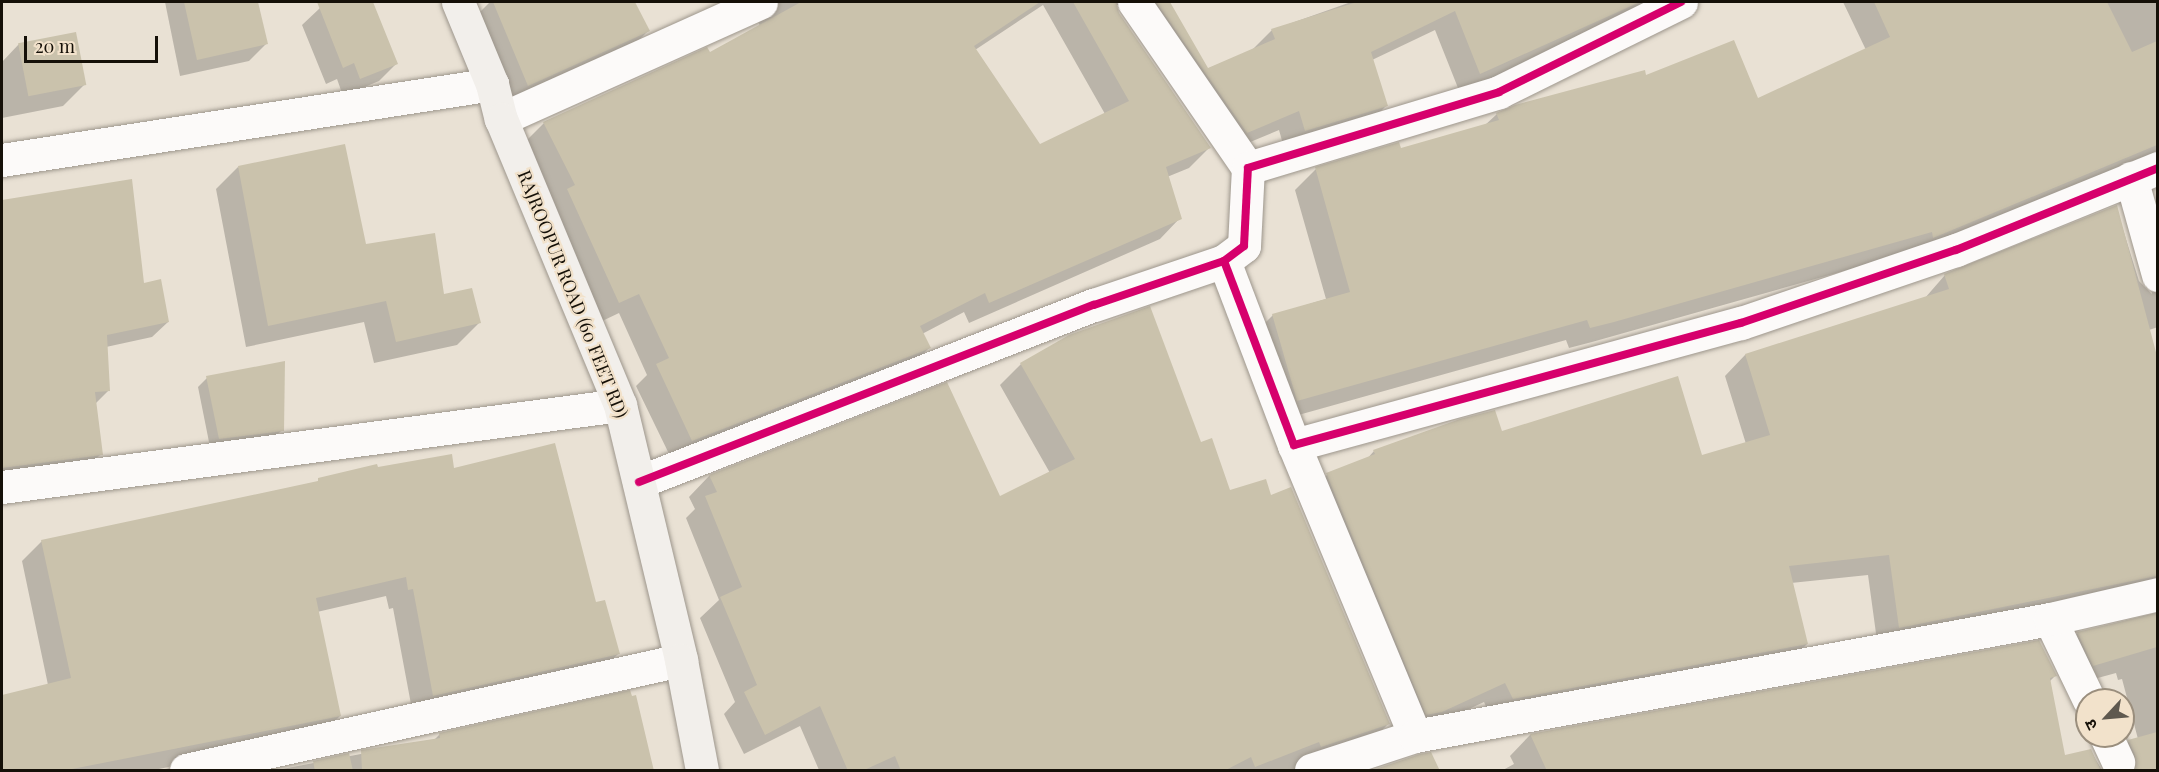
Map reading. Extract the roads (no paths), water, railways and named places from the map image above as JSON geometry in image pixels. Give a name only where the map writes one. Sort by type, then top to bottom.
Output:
[{"type":"main road","name":"RAJROOPUR ROAD (60 FEET RD)","points":[[458,2],[492,84],[501,118],[620,405],[681,660],[702,771]]},
{"type":"street","points":[[501,118],[761,2]]},
{"type":"street","points":[[639,482],[1094,304],[1224,261],[1244,246],[1248,168],[1134,2]]},
{"type":"street","points":[[1248,168],[1499,92],[1681,2]]},
{"type":"street","points":[[2,160],[492,84]]},
{"type":"street","points":[[1294,445],[1741,323],[1956,250],[2144,173],[2157,275]]},
{"type":"street","points":[[1224,261],[1294,445],[1415,736]]},
{"type":"street","points":[[2,487],[620,405]]},
{"type":"street","points":[[1311,771],[1415,736],[2050,619],[2157,594]]},
{"type":"street","points":[[2050,619],[2083,688]]},
{"type":"street","points":[[186,771],[681,660]]}]
